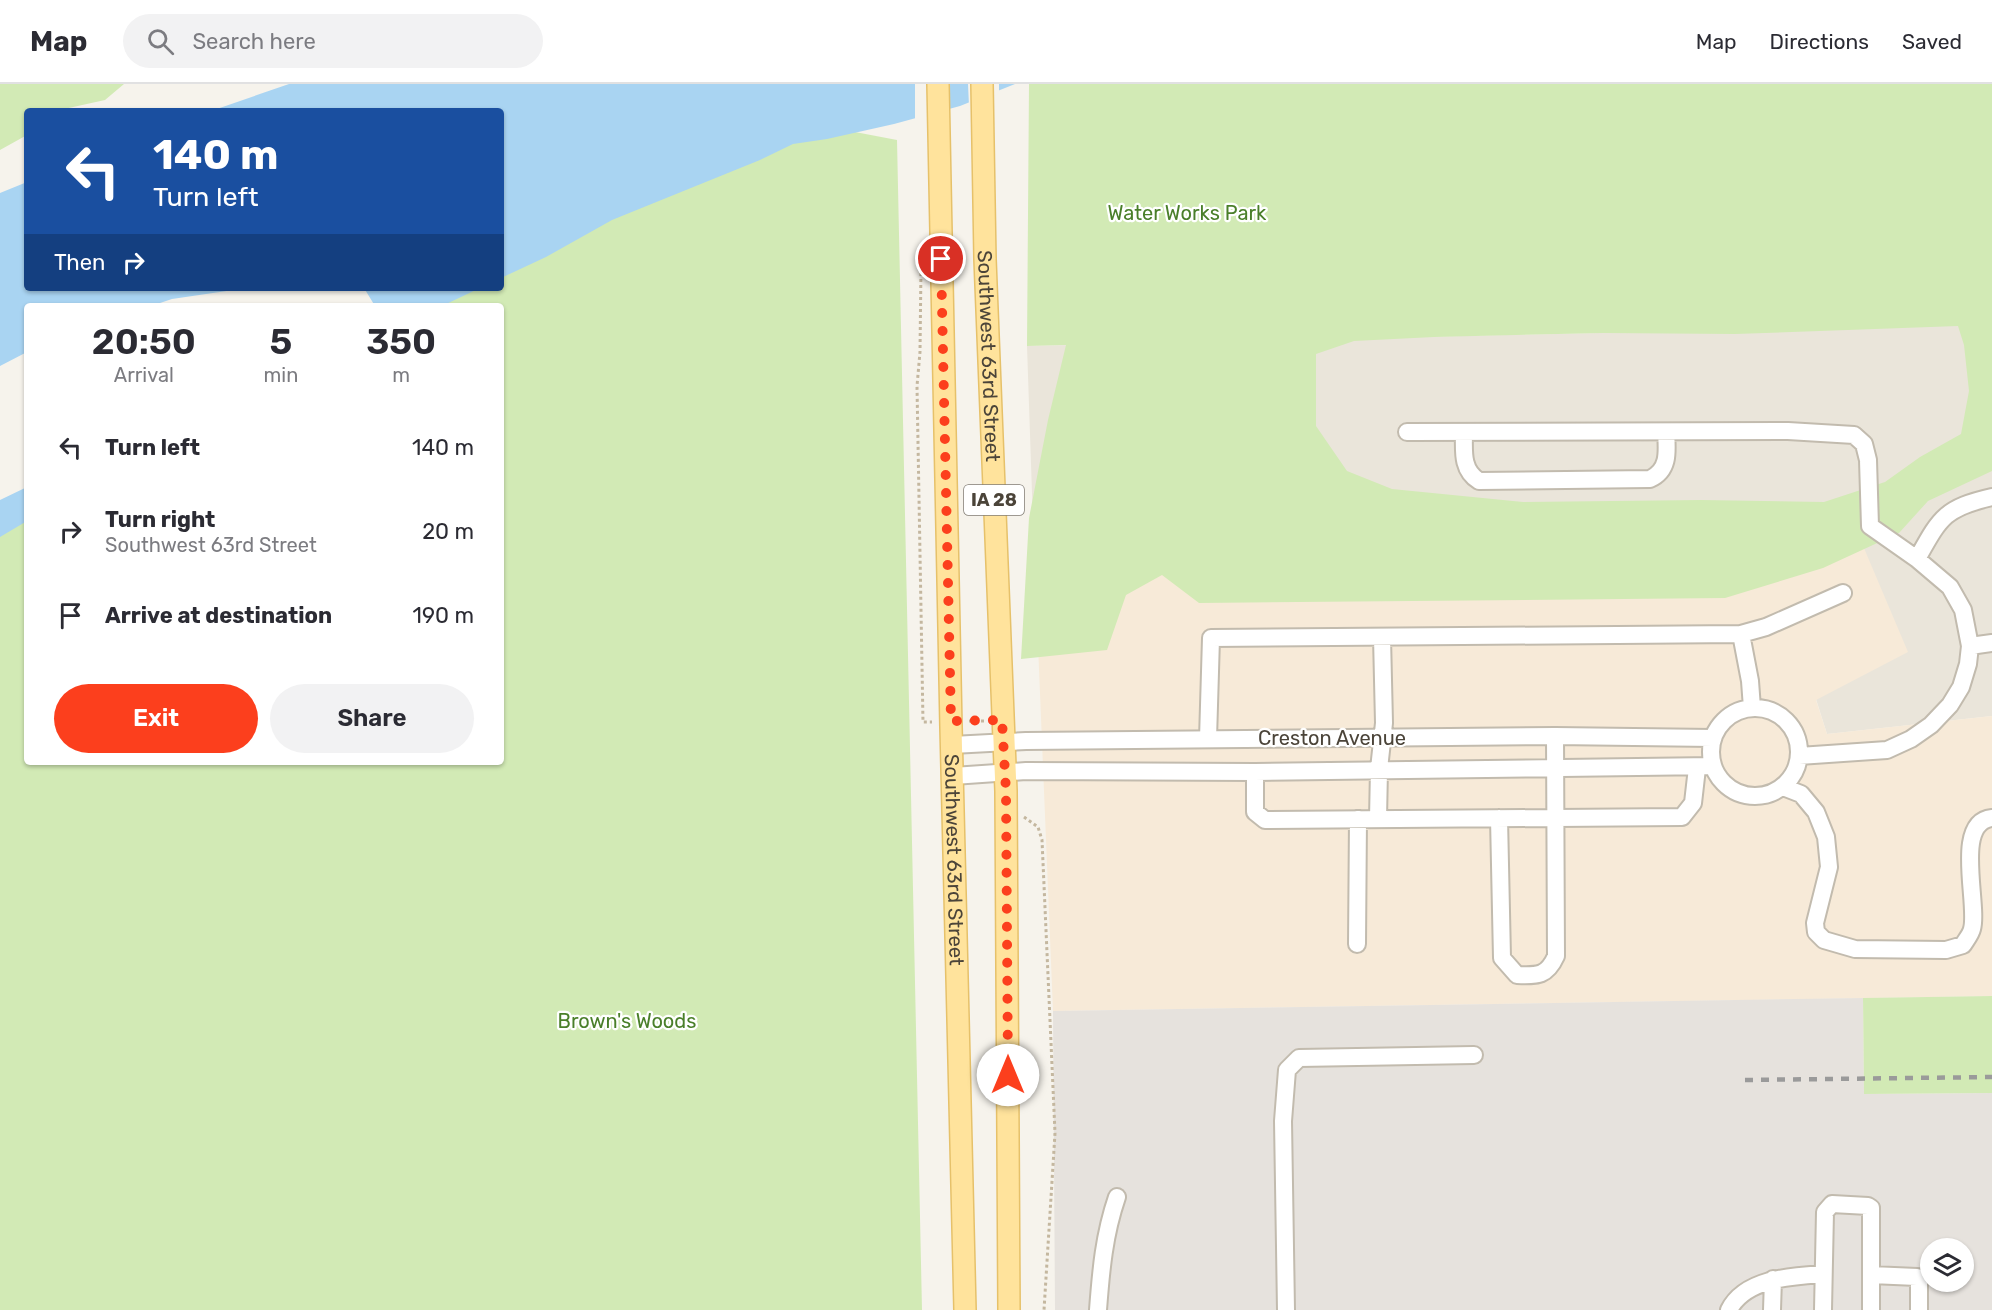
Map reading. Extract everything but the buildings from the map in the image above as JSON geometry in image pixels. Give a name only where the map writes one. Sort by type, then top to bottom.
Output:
[{"type":"main road","name":"Southwest 63rd Street","points":[[938,84],[931,259],[952,745],[965,1310]]},
{"type":"main road","name":"Southwest 63rd Street","points":[[982,84],[985,259],[1006,791],[1009,1310]]},
{"type":"street","points":[[1407,432],[1788,431],[1854,435],[1864,444],[1868,460],[1870,526],[1917,559],[1950,587],[1963,610],[1970,646],[1968,664],[1961,687],[1950,705],[1931,725],[1911,739],[1887,750],[1799,756]]},
{"type":"street","points":[[1464,432],[1465,462],[1472,477],[1479,481],[1650,479],[1662,472],[1665,466],[1666,432]]},
{"type":"street","points":[[1917,559],[1936,525],[1953,509],[1992,497]]},
{"type":"street","points":[[1208,739],[1211,638],[1741,634],[1766,627],[1843,592]]},
{"type":"street","points":[[1741,634],[1750,681],[1752,708]]},
{"type":"street","points":[[1378,819],[1379,769],[1384,723],[1382,637]]},
{"type":"street","points":[[1970,646],[1992,643]]},
{"type":"street","points":[[1255,772],[1255,812],[1265,820],[1682,817],[1693,803],[1715,733],[1724,721],[1736,712],[1752,708],[1764,709],[1777,714],[1788,723],[1796,735],[1799,749],[1798,763],[1792,776],[1783,787],[1769,794],[1755,796],[1740,794],[1727,787],[1705,767]]},
{"type":"street","name":"Creston Avenue","points":[[952,745],[1002,731],[1208,739],[1555,736],[1713,738]]},
{"type":"street","points":[[1499,818],[1503,958],[1517,975],[1537,976],[1551,968],[1557,956],[1555,736]]},
{"type":"street","name":"Creston Avenue","points":[[952,776],[1004,772],[1705,767]]},
{"type":"street","points":[[1783,787],[1801,794],[1815,812],[1826,837],[1829,867],[1815,923],[1816,932],[1824,940],[1855,949],[1946,950],[1963,945],[1973,928],[1970,844],[1975,828],[1986,819],[1992,818]]},
{"type":"street","points":[[1357,944],[1358,819]]},
{"type":"street","points":[[1286,1310],[1284,1121],[1287,1070],[1299,1058],[1474,1055]]},
{"type":"street","points":[[1098,1310],[1103,1253],[1108,1224],[1117,1197]]},
{"type":"street","points":[[1823,1310],[1825,1212],[1832,1204],[1871,1208],[1871,1310]]},
{"type":"street","points":[[1729,1310],[1743,1294],[1773,1279],[1823,1274]]},
{"type":"street","points":[[1871,1275],[1917,1277],[1919,1280],[1919,1310]]},
{"type":"street","points":[[1772,1310],[1773,1279]]},
{"type":"path","points":[[931,259],[917,386],[923,722],[951,721],[1002,731]]},
{"type":"path","points":[[1022,816],[1035,823],[1042,840],[1055,1133],[1044,1310]]},
{"type":"shaded area","points":[[1992,324],[1992,716],[1827,734],[1816,699],[1033,522],[1027,346]]},
{"type":"shaded area","points":[[1847,508],[1908,652],[1816,700],[1827,734],[1992,716],[1992,996],[1053,1011],[1033,522]]},
{"type":"shaded area","points":[[1863,998],[1864,1094],[1992,1093],[1992,1310],[1055,1310],[1053,1011]]},
{"type":"green space","points":[[0,84],[124,84],[105,100],[69,108],[24,108],[24,137],[0,150]]},
{"type":"green space","name":"Water Works Park","points":[[1029,84],[1992,84],[1992,471],[1928,501],[1899,533],[1823,568],[1725,598],[1199,603],[1162,575],[1126,595],[1107,650],[1021,659],[1029,518],[1048,420],[1066,345],[1027,346]],"holes":[[[1958,326],[1964,345],[1969,391],[1961,434],[1920,457],[1885,482],[1824,502],[1701,500],[1523,502],[1392,489],[1347,471],[1316,426],[1316,354],[1354,341],[1603,333],[1735,334]]]},
{"type":"green space","name":"Brown's Woods","points":[[771,116],[897,140],[922,1310],[0,1310],[0,520],[24,507],[24,765],[504,765],[504,303],[413,303],[433,291],[504,291],[504,250]]},
{"type":"green space","points":[[1992,996],[1992,1093],[1864,1094],[1863,998]]},
{"type":"water","points":[[289,84],[1015,84],[960,106],[894,124],[793,144],[760,160],[612,220],[546,257],[504,277],[504,108],[220,108]]},
{"type":"water","points":[[24,183],[24,291],[227,291],[172,299],[160,303],[24,303],[24,354],[0,366],[0,193]]},
{"type":"water","points":[[366,291],[474,291],[448,303],[373,303]]},
{"type":"water","points":[[24,488],[24,523],[0,537],[0,500]]},
{"type":"pier","points":[[915,84],[950,84],[950,111],[915,121]]},
{"type":"pier","points":[[968,84],[999,84],[999,94],[969,106]]},
{"type":"railway","points":[[1745,1080],[1992,1077]]},
{"type":"route","points":[[941,259],[951,721],[1002,720],[1006,791],[1008,1075]]}]
